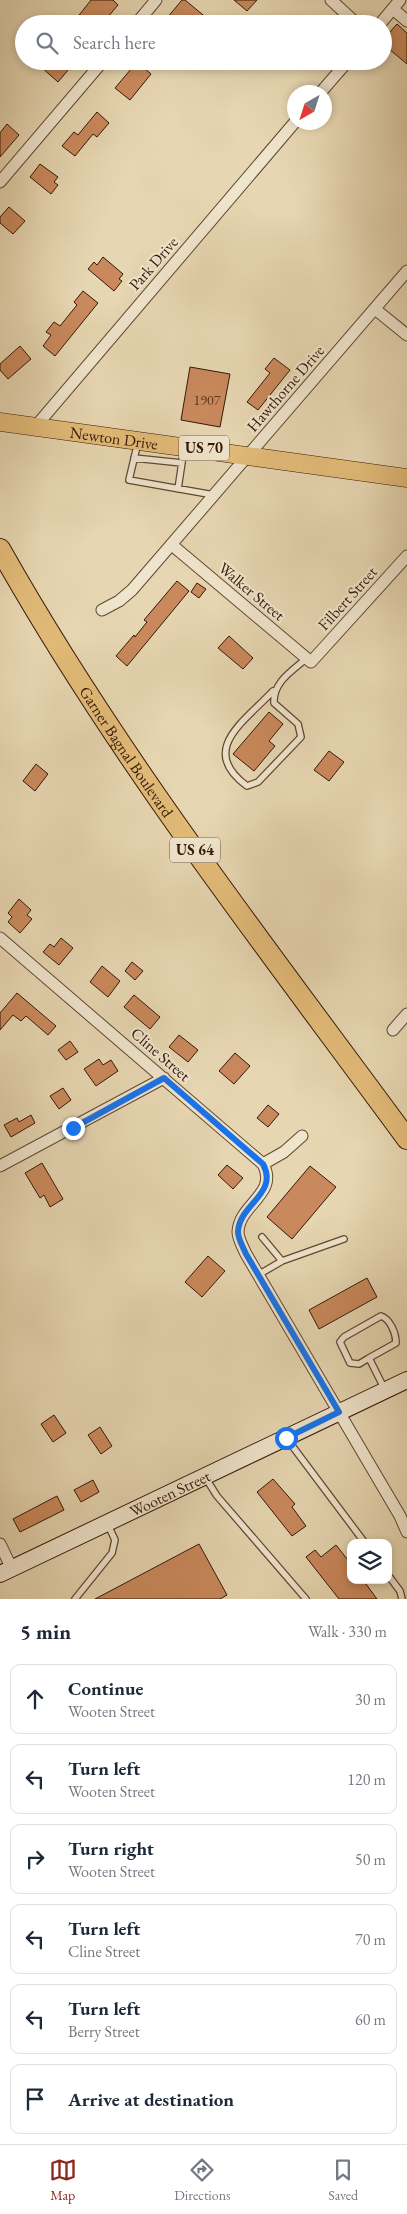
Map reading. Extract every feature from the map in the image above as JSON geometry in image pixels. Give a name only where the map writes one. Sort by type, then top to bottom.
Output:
[{"type":"highway","name":"Garner Bagnal Boulevard","points":[[0,549],[24,591],[131,758],[407,1139]]},
{"type":"main road","name":"Newton Drive","points":[[0,422],[138,440],[184,454],[249,454],[407,478]]},
{"type":"street","points":[[144,15],[156,0]]},
{"type":"street","points":[[331,0],[347,15]]},
{"type":"street","points":[[387,15],[396,4],[407,21]]},
{"type":"street","points":[[1,177],[96,70]]},
{"type":"street","points":[[327,85],[340,70]]},
{"type":"street","name":"Park Drive","points":[[36,426],[289,130]]},
{"type":"street","name":"Hawthorne Drive","points":[[102,610],[119,601],[132,590],[407,271]]},
{"type":"street","points":[[375,309],[407,334]]},
{"type":"street","name":"Walker Street","points":[[172,545],[309,660]]},
{"type":"street","name":"Filbert Street","points":[[309,660],[407,556]]},
{"type":"street","name":"Cline Street","points":[[0,938],[263,1164]]},
{"type":"street","points":[[393,1030],[407,1014]]},
{"type":"street","points":[[0,1166],[164,1078]]},
{"type":"street","points":[[302,1136],[284,1152],[263,1164],[268,1174],[267,1184],[240,1220],[238,1234],[246,1254],[407,1532]]},
{"type":"street","name":"Wooten Street","points":[[6,1571],[407,1380]]},
{"type":"street","points":[[0,1544],[6,1571]]},
{"type":"lane","points":[[138,440],[129,480],[214,495]]},
{"type":"lane","points":[[134,458],[184,454],[178,489]]},
{"type":"lane","points":[[274,691],[274,703],[298,724],[301,737],[258,782],[247,786],[234,776],[227,764],[224,758],[225,745],[279,684],[309,660]]},
{"type":"lane","points":[[262,1237],[282,1261]]},
{"type":"lane","points":[[258,1275],[282,1261],[344,1239]]},
{"type":"lane","points":[[381,1316],[385,1317],[389,1322],[396,1342],[369,1358],[359,1364],[350,1363],[340,1342],[344,1336],[381,1316]]},
{"type":"lane","points":[[369,1358],[385,1390]]},
{"type":"lane","points":[[286,1438],[362,1539]]},
{"type":"lane","points":[[204,1476],[217,1496],[306,1599]]},
{"type":"lane","points":[[75,1599],[112,1553],[115,1540],[108,1523]]},
{"type":"lane","points":[[392,1580],[400,1591],[402,1599]]},
{"type":"building","points":[[91,0],[113,0],[118,5],[110,15],[79,15]]},
{"type":"building","points":[[182,0],[185,0],[203,15],[170,15]]},
{"type":"building","points":[[234,0],[257,0],[247,11]]},
{"type":"building","points":[[397,24],[407,33],[407,64],[392,52],[392,30]]},
{"type":"building","points":[[44,70],[68,70],[58,82]]},
{"type":"building","points":[[130,70],[146,70],[151,74],[130,100],[115,88]]},
{"type":"building","points":[[97,112],[109,123],[97,137],[93,134],[75,156],[62,146],[74,132],[78,135]]},
{"type":"building","points":[[7,124],[19,135],[0,157],[0,133]]},
{"type":"building","points":[[40,164],[58,177],[54,182],[58,185],[51,194],[30,177]]},
{"type":"building","points":[[9,207],[25,221],[13,234],[0,223],[0,217]]},
{"type":"building","points":[[103,257],[123,274],[119,279],[122,281],[114,291],[88,269],[94,262],[97,265]]},
{"type":"building","points":[[83,291],[98,303],[55,356],[43,346],[51,335],[46,332],[54,322],[60,326],[77,305],[74,302]]},
{"type":"building","points":[[20,346],[31,359],[8,379],[0,370],[0,364]]},
{"type":"building","points":[[274,358],[290,370],[258,410],[247,402],[270,373],[265,369]]},
{"type":"building","points":[[190,367],[230,374],[220,427],[181,420]]},
{"type":"building","points":[[177,581],[189,591],[127,666],[116,656],[134,635],[135,637],[147,622],[144,620]]},
{"type":"building","points":[[197,583],[206,589],[199,598],[191,592]]},
{"type":"building","points":[[229,636],[253,658],[243,669],[218,648]]},
{"type":"building","points":[[269,712],[283,724],[269,741],[275,746],[254,771],[233,754]]},
{"type":"building","points":[[329,751],[344,762],[329,781],[314,770]]},
{"type":"building","points":[[36,764],[48,774],[35,791],[23,781]]},
{"type":"building","points":[[19,899],[31,910],[27,915],[32,919],[20,933],[8,922],[12,917],[8,913]]},
{"type":"building","points":[[61,938],[73,948],[59,965],[43,952],[50,944],[54,947]]},
{"type":"building","points":[[132,962],[143,971],[135,980],[125,971]]},
{"type":"building","points":[[102,966],[120,981],[108,997],[90,982]]},
{"type":"building","points":[[17,993],[56,1026],[48,1035],[26,1016],[21,1021],[13,1015],[0,1030],[0,1013]]},
{"type":"building","points":[[134,995],[160,1017],[150,1029],[124,1007]]},
{"type":"building","points":[[179,1035],[198,1050],[188,1062],[169,1047]]},
{"type":"building","points":[[70,1041],[78,1052],[66,1060],[58,1050]]},
{"type":"building","points":[[235,1053],[250,1066],[234,1084],[219,1071]]},
{"type":"building","points":[[99,1059],[103,1065],[111,1060],[118,1071],[96,1086],[84,1069]]},
{"type":"building","points":[[63,1088],[71,1100],[59,1109],[50,1096]]},
{"type":"building","points":[[268,1105],[279,1114],[268,1127],[257,1118]]},
{"type":"building","points":[[31,1115],[35,1123],[11,1137],[4,1125],[17,1118],[19,1122]]},
{"type":"building","points":[[42,1163],[63,1199],[50,1207],[44,1195],[40,1198],[25,1173]]},
{"type":"building","points":[[227,1165],[243,1178],[233,1189],[218,1175]]},
{"type":"building","points":[[310,1166],[336,1187],[292,1239],[267,1217]]},
{"type":"building","points":[[208,1256],[225,1271],[202,1297],[185,1282]]},
{"type":"building","points":[[367,1278],[377,1297],[319,1329],[309,1310]]},
{"type":"building","points":[[54,1415],[66,1433],[53,1442],[41,1424]]},
{"type":"building","points":[[100,1427],[112,1446],[101,1454],[88,1435]]},
{"type":"building","points":[[273,1479],[295,1504],[292,1507],[306,1526],[292,1536],[257,1492]]},
{"type":"building","points":[[93,1480],[99,1492],[81,1502],[74,1490]]},
{"type":"building","points":[[57,1496],[64,1510],[20,1532],[13,1519]]},
{"type":"building","points":[[199,1544],[227,1595],[220,1599],[95,1599]]},
{"type":"building","points":[[336,1545],[347,1559],[347,1584],[366,1584],[377,1599],[339,1599],[306,1557],[315,1550],[321,1557]]},
{"type":"route","points":[[73,1128],[164,1078],[263,1164],[268,1174],[267,1184],[240,1220],[238,1234],[246,1254],[339,1412],[286,1438]]}]
